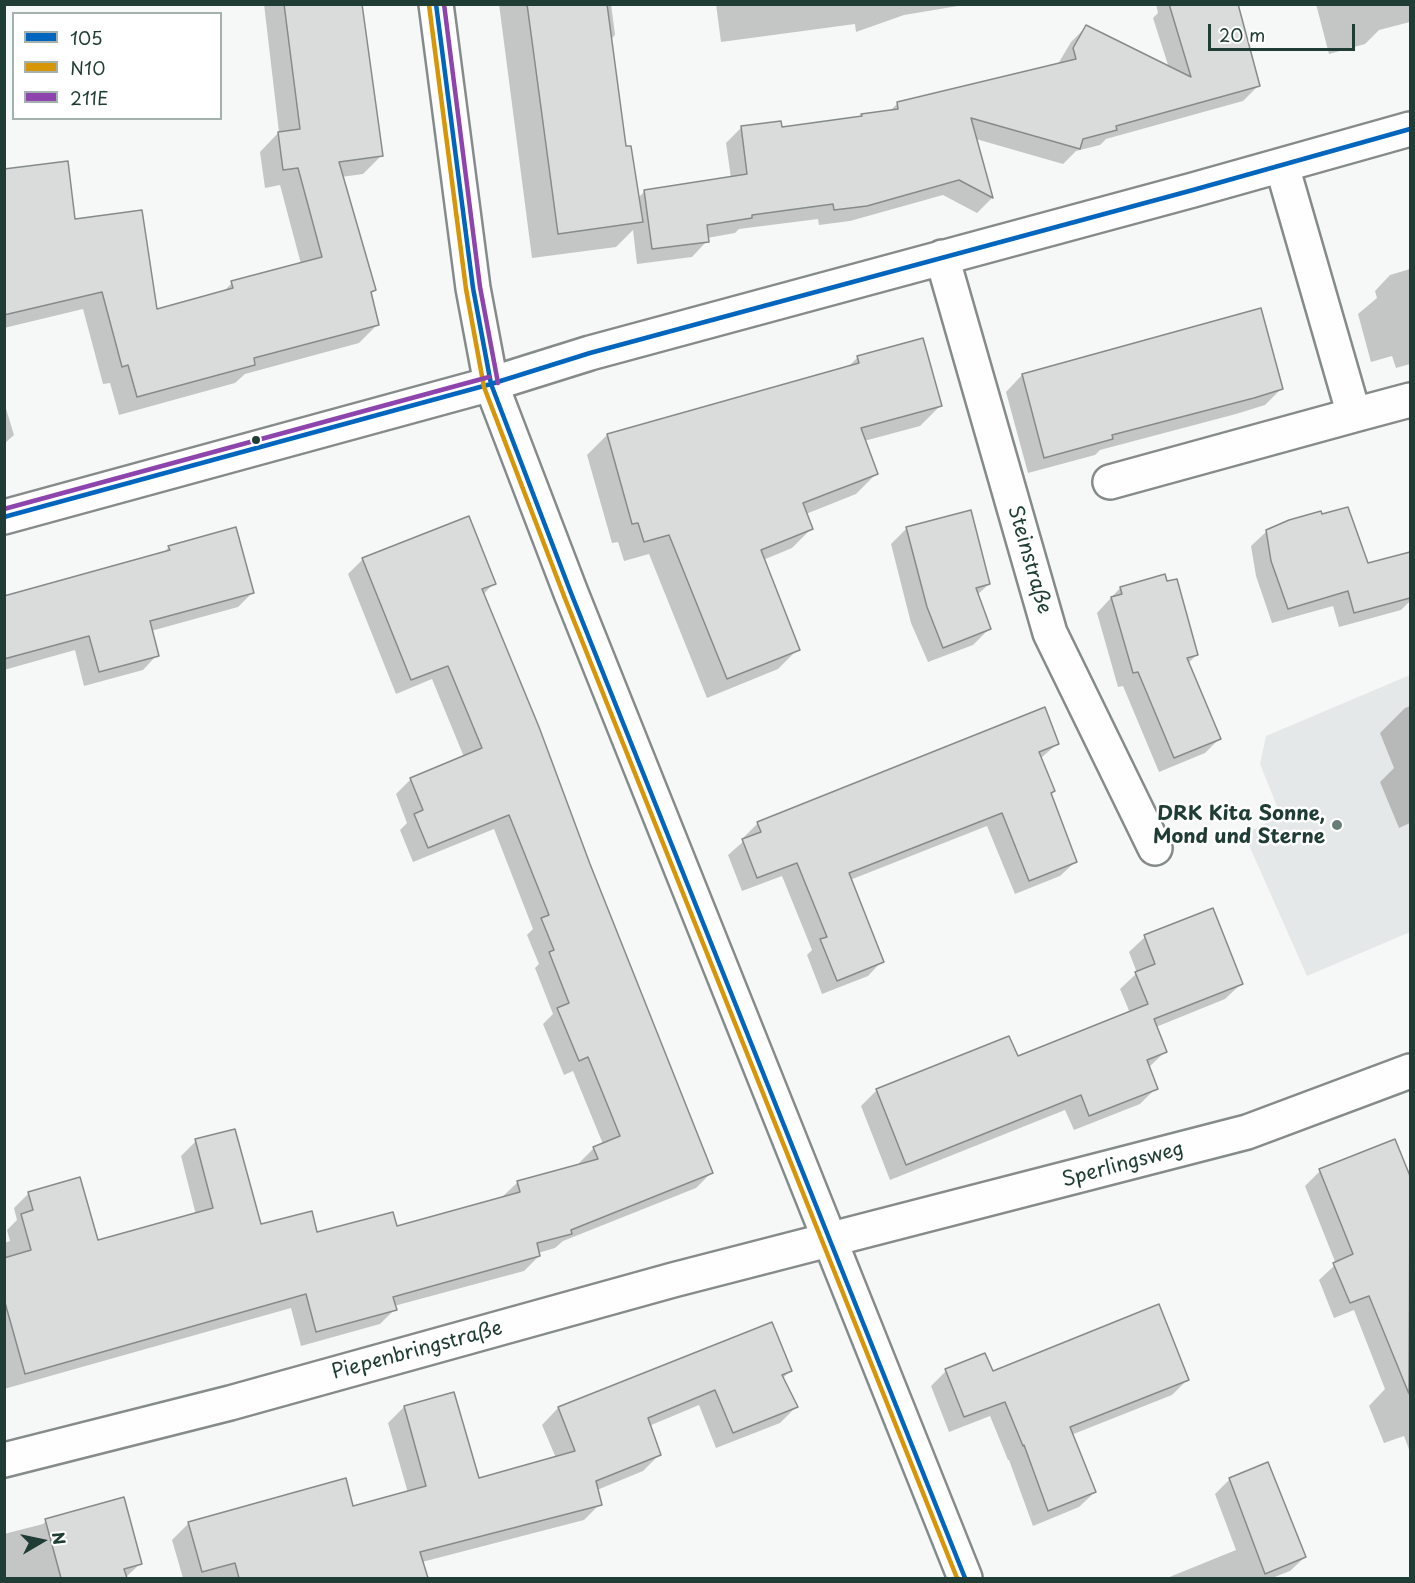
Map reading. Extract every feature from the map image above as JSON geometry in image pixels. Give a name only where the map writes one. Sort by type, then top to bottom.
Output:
[{"type":"street","points":[[436,4],[473,288],[491,384],[571,592],[965,1578]]},
{"type":"street","points":[[4,517],[491,384],[591,353],[1282,166],[1410,129]]},
{"type":"street","points":[[1282,166],[1354,416]]},
{"type":"street","name":"Steinstraße","points":[[942,257],[1050,633],[1155,848]]},
{"type":"street","points":[[1110,482],[1410,400]]},
{"type":"street","name":"Sperlingsweg","points":[[830,1241],[1247,1132],[1410,1071]]},
{"type":"street","name":"Piepenbringstraße","points":[[4,1460],[230,1402],[673,1280],[830,1241]]},
{"type":"shaded area","name":"DRK Kita Sonne, Mond und Sterne","points":[[1410,675],[1410,932],[1307,976],[1244,834],[1281,816],[1260,764],[1266,736]]},
{"type":"building","points":[[284,4],[362,4],[383,156],[339,162],[376,290],[371,292],[379,325],[254,358],[255,365],[137,397],[128,365],[122,367],[102,292],[4,315],[4,169],[68,161],[75,219],[142,210],[157,309],[233,288],[231,281],[322,257],[298,168],[283,170],[278,132],[300,129]]},
{"type":"building","points":[[527,4],[607,4],[626,146],[631,146],[643,222],[558,234]]},
{"type":"building","points":[[1169,4],[1238,4],[1260,86],[1116,126],[1117,130],[1083,139],[1080,149],[971,118],[993,198],[959,180],[867,206],[834,210],[833,204],[752,215],[752,218],[707,225],[709,242],[652,249],[644,190],[747,174],[741,126],[781,121],[782,127],[898,109],[897,102],[1076,59],[1073,48],[1086,25],[1191,77]]},
{"type":"building","points":[[1261,308],[1283,389],[1112,435],[1113,439],[1044,458],[1022,374]]},
{"type":"building","points":[[923,338],[942,406],[861,428],[878,474],[803,503],[813,529],[761,550],[800,650],[727,679],[669,535],[644,542],[638,523],[632,524],[607,434],[859,363],[857,356]]},
{"type":"building","points":[[1348,507],[1368,563],[1410,552],[1410,598],[1354,613],[1348,591],[1288,609],[1271,561],[1266,530],[1289,520],[1321,511],[1322,514]]},
{"type":"building","points":[[971,510],[990,584],[976,588],[991,629],[943,648],[927,607],[906,527]]},
{"type":"building","points":[[469,516],[496,584],[482,589],[539,727],[590,864],[713,1173],[571,1230],[572,1234],[537,1243],[540,1256],[393,1297],[397,1310],[316,1332],[306,1294],[25,1374],[4,1299],[4,1258],[31,1250],[21,1214],[33,1210],[28,1192],[80,1177],[98,1240],[213,1208],[195,1139],[235,1129],[261,1224],[312,1211],[317,1232],[393,1212],[397,1226],[520,1192],[517,1181],[598,1159],[593,1147],[620,1136],[588,1057],[579,1061],[557,1008],[569,1003],[549,952],[554,950],[541,918],[549,915],[509,815],[428,848],[414,814],[423,810],[410,778],[482,748],[448,666],[411,680],[362,558]]},
{"type":"building","points":[[236,527],[254,593],[150,621],[159,656],[99,672],[89,636],[4,659],[4,596],[170,550],[168,546]]},
{"type":"building","points":[[1165,574],[1167,581],[1177,579],[1198,655],[1187,658],[1221,739],[1174,758],[1138,672],[1133,673],[1111,597],[1122,594],[1120,587]]},
{"type":"building","points":[[1045,707],[1059,744],[1039,752],[1055,791],[1051,793],[1077,862],[1029,881],[1002,813],[849,873],[884,962],[837,981],[820,939],[827,937],[797,863],[757,878],[742,839],[761,832],[757,822]]},
{"type":"building","points":[[1213,908],[1243,984],[1154,1019],[1167,1052],[1147,1060],[1158,1089],[1089,1116],[1081,1095],[906,1165],[876,1089],[1009,1036],[1018,1056],[1148,1004],[1135,972],[1155,964],[1144,935]]},
{"type":"building","points":[[1395,1139],[1410,1176],[1409,1394],[1369,1296],[1350,1303],[1333,1263],[1353,1254],[1319,1169]]},
{"type":"building","points":[[1159,1304],[1189,1380],[1070,1427],[1096,1492],[1048,1511],[1024,1445],[1005,1402],[964,1417],[945,1369],[985,1353],[993,1371]]},
{"type":"building","points":[[772,1322],[792,1371],[782,1375],[798,1407],[733,1433],[715,1390],[648,1418],[661,1455],[596,1481],[602,1505],[420,1552],[428,1578],[239,1578],[235,1563],[202,1572],[188,1522],[346,1478],[353,1506],[426,1486],[404,1406],[454,1392],[479,1478],[575,1451],[558,1407]]},
{"type":"building","points":[[1268,1462],[1306,1557],[1265,1574],[1229,1478]]},
{"type":"building","points":[[124,1497],[142,1564],[124,1569],[127,1578],[61,1578],[45,1519]]},
{"type":"transit line","name":"105","points":[[436,4],[473,288],[491,384],[571,593],[965,1578]]},
{"type":"transit line","name":"211E","points":[[444,4],[480,287],[498,383]]},
{"type":"transit line","name":"N10","points":[[429,5],[466,289],[484,387],[564,596],[957,1578]]},
{"type":"transit line","name":"105","points":[[4,517],[491,384],[590,353],[1410,129]]},
{"type":"transit line","name":"211E","points":[[4,509],[489,377]]},
{"type":"place","name":"DRK Kita Sonne, Mond und Sterne","points":[[1337,825]]}]
